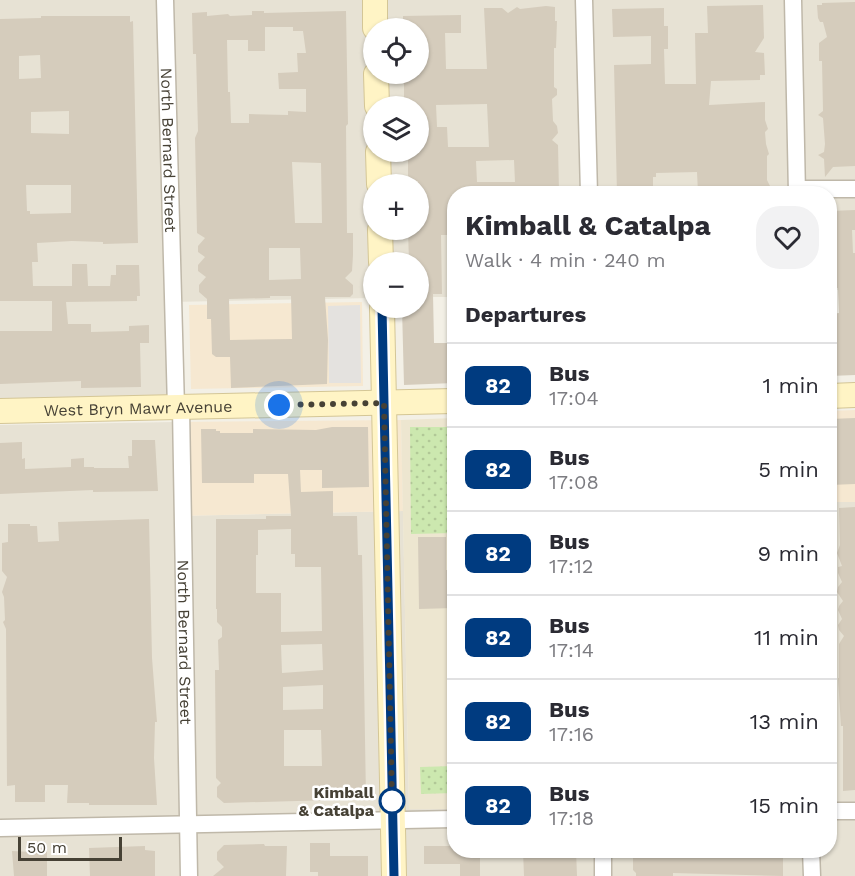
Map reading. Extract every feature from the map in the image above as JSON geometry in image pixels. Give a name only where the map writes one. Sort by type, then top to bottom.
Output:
[{"type":"street","name":"North Bernard Street","points":[[165,0],[178,408],[189,876]]},
{"type":"street","points":[[375,0],[375,18]]},
{"type":"street","points":[[584,0],[589,186]]},
{"type":"street","points":[[793,0],[797,186]]},
{"type":"street","points":[[837,190],[855,189]]},
{"type":"street","points":[[382,318],[394,876]]},
{"type":"street","points":[[837,396],[855,395]]},
{"type":"street","name":"West Bryn Mawr Avenue","points":[[0,411],[447,401]]},
{"type":"street","points":[[837,811],[855,811]]},
{"type":"street","points":[[0,828],[447,819]]},
{"type":"street","points":[[603,858],[603,876]]},
{"type":"street","points":[[811,858],[812,876]]},
{"type":"shaded area","points":[[0,0],[855,0],[855,290],[837,290],[837,186],[447,186],[447,297],[429,297],[429,252],[363,252],[363,298],[171,302],[172,397],[0,399]]},
{"type":"shaded area","points":[[362,302],[363,386],[191,389],[189,305]]},
{"type":"shaded area","points":[[360,305],[361,383],[329,383],[328,306]]},
{"type":"shaded area","points":[[855,410],[855,502],[837,502],[837,411]]},
{"type":"shaded area","points":[[447,418],[447,809],[409,809],[401,420]]},
{"type":"shaded area","points":[[401,420],[403,511],[177,516],[175,422]]},
{"type":"shaded area","points":[[175,422],[177,516],[403,511],[409,809],[447,809],[447,858],[837,858],[837,502],[855,502],[855,876],[0,876],[0,425]]},
{"type":"green space","points":[[410,427],[447,427],[447,533],[411,534]]},
{"type":"green space","points":[[447,766],[447,793],[421,794],[420,767]]},
{"type":"building","points":[[855,2],[855,166],[833,167],[825,177],[824,159],[818,155],[824,152],[825,144],[823,118],[818,115],[823,111],[822,61],[819,61],[819,43],[827,37],[823,22],[820,22],[818,18],[817,5]]},
{"type":"building","points":[[763,5],[764,38],[755,52],[764,53],[765,75],[760,75],[760,80],[711,81],[709,105],[765,102],[765,120],[768,129],[765,132],[769,154],[767,156],[767,180],[770,186],[698,186],[697,172],[656,173],[656,177],[653,177],[653,186],[617,186],[614,65],[651,64],[651,36],[613,37],[612,9],[664,8],[664,26],[668,26],[668,49],[664,49],[665,84],[696,84],[695,33],[708,33],[707,6]]},
{"type":"building","points":[[517,7],[520,9],[555,7],[555,21],[557,21],[554,87],[557,89],[557,95],[552,99],[553,121],[558,133],[552,140],[558,145],[559,186],[447,186],[447,235],[441,235],[442,294],[433,294],[434,343],[447,343],[447,383],[404,385],[402,318],[429,318],[429,252],[409,252],[408,240],[429,240],[429,174],[408,174],[408,162],[429,162],[429,96],[404,96],[404,84],[429,84],[429,18],[403,18],[403,16],[461,15],[461,33],[445,33],[446,69],[487,69],[484,8],[502,8],[508,13]],"holes":[[[487,104],[489,147],[448,147],[447,127],[437,127],[436,105]],[[514,160],[515,182],[477,182],[476,161]]]},
{"type":"building","points":[[252,11],[264,11],[264,13],[346,11],[347,233],[353,233],[353,255],[352,271],[345,278],[353,285],[353,294],[350,297],[325,297],[328,340],[327,384],[231,388],[230,357],[216,357],[212,354],[211,319],[207,319],[207,299],[199,292],[199,285],[206,277],[198,271],[198,265],[205,257],[198,252],[198,246],[205,238],[197,233],[195,138],[198,131],[196,54],[193,54],[192,13],[207,12],[207,16],[252,15]],"holes":[[[265,27],[293,27],[293,31],[303,31],[306,53],[297,53],[298,72],[278,73],[279,89],[306,89],[306,112],[288,111],[288,115],[249,114],[249,123],[231,123],[227,40],[248,40],[248,51],[265,51]],[[292,162],[321,163],[322,223],[295,223]],[[269,248],[300,248],[301,279],[269,280]],[[270,296],[291,296],[292,339],[230,340],[229,299],[270,298]]]},
{"type":"building","points":[[41,16],[130,16],[130,22],[133,21],[138,243],[103,244],[103,242],[72,241],[37,243],[38,262],[32,262],[33,286],[72,286],[72,264],[87,264],[88,286],[110,286],[111,275],[116,275],[116,265],[139,265],[140,296],[137,296],[137,301],[66,302],[68,324],[91,324],[91,332],[129,331],[129,326],[149,325],[149,343],[140,343],[141,387],[81,388],[81,381],[0,384],[0,331],[52,331],[52,301],[0,301],[0,19],[41,18]],"holes":[[[40,55],[41,78],[19,79],[19,56]],[[69,111],[69,134],[31,133],[31,112]],[[26,185],[71,185],[71,213],[30,214],[30,211],[27,211]]]},
{"type":"building","points":[[855,210],[855,230],[852,230],[853,253],[855,253],[855,375],[837,376],[837,313],[839,313],[837,211]]},
{"type":"building","points":[[855,418],[855,484],[837,485],[837,419]]},
{"type":"building","points":[[332,427],[368,427],[369,487],[322,488],[322,470],[300,470],[301,492],[333,491],[333,516],[357,516],[358,555],[362,555],[366,799],[224,803],[217,797],[217,787],[221,783],[216,778],[215,670],[219,670],[218,640],[222,637],[222,627],[217,622],[216,609],[216,519],[266,519],[266,516],[291,516],[288,474],[254,474],[254,483],[202,483],[201,429],[216,429],[220,433],[253,433],[253,429],[316,430]],"holes":[[[291,529],[291,554],[295,554],[295,567],[321,567],[322,631],[281,632],[281,593],[256,593],[258,530]],[[322,644],[323,670],[282,673],[281,645]],[[323,685],[323,709],[283,710],[283,687]],[[284,730],[321,730],[322,766],[284,766]]]},
{"type":"building","points":[[132,440],[155,440],[158,491],[93,492],[93,490],[0,494],[0,443],[22,442],[22,459],[25,458],[25,469],[71,467],[71,459],[84,458],[84,467],[129,468],[128,456],[132,456]]},
{"type":"building","points":[[855,507],[855,790],[843,791],[843,726],[841,726],[838,678],[839,644],[844,636],[838,625],[842,619],[838,610],[843,601],[837,592],[842,582],[838,567],[842,566],[837,553],[840,545],[839,508]]},
{"type":"building","points":[[149,519],[152,658],[157,722],[155,722],[154,758],[157,805],[67,803],[68,785],[45,785],[45,802],[15,802],[15,785],[7,786],[6,629],[3,622],[5,620],[2,592],[7,577],[2,571],[2,543],[8,542],[8,524],[37,526],[38,542],[59,541],[58,522]]},
{"type":"building","points":[[418,537],[446,537],[447,608],[419,609]]},
{"type":"building","points":[[310,843],[330,843],[330,856],[368,856],[368,876],[318,876],[318,872],[310,872]]},
{"type":"building","points":[[264,844],[265,846],[287,846],[286,876],[213,876],[224,867],[217,860],[217,852],[224,845]]},
{"type":"building","points":[[145,846],[145,850],[155,851],[155,876],[90,876],[89,848]]},
{"type":"building","points":[[424,846],[447,846],[447,858],[480,858],[480,876],[460,876],[460,864],[424,864]]},
{"type":"building","points":[[34,848],[47,848],[47,876],[14,876],[12,851],[33,852]]},
{"type":"building","points":[[523,858],[576,858],[577,876],[524,876]]},
{"type":"building","points":[[633,858],[783,858],[783,876],[673,873],[673,876],[636,876],[633,870]]},
{"type":"bus line","name":"82","points":[[382,318],[394,876]]},
{"type":"place","name":"Kimball & Catalpa","points":[[392,801]]},
{"type":"route","points":[[279,405],[384,403],[392,801]]}]
